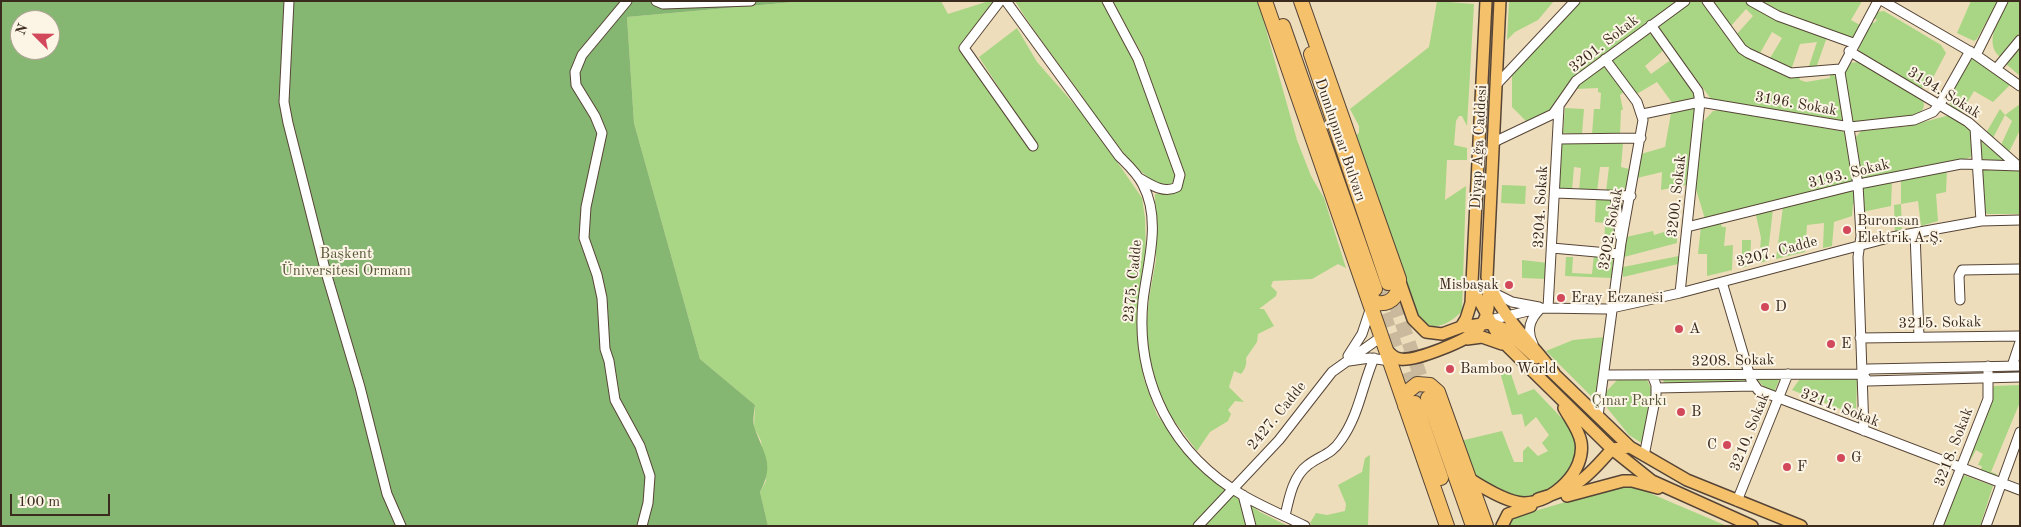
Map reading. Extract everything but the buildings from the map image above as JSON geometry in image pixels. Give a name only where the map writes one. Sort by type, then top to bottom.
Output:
[{"type":"highway","points":[[1265,1],[1371,297],[1390,362],[1416,402],[1473,526]]},
{"type":"highway","name":"Dumlupınar Bulvarı","points":[[1275,1],[1371,297]]},
{"type":"highway","name":"Dumlupınar Bulvarı","points":[[1293,1],[1394,281]]},
{"type":"highway","points":[[1301,1],[1397,295],[1388,302],[1377,303],[1371,297]]},
{"type":"highway","points":[[1457,526],[1416,402],[1406,392],[1414,385],[1424,383],[1436,389],[1486,526]]},
{"type":"highway","points":[[1416,402],[1447,526]]},
{"type":"main road","name":"Diyap Ağa Caddesi","points":[[1461,327],[1469,311],[1472,287],[1486,1]]},
{"type":"main road","name":"Diyap Ağa Caddesi","points":[[1500,1],[1487,277],[1494,293],[1554,373]]},
{"type":"main road","points":[[1487,277],[1489,320]]},
{"type":"main road","name":"3207. Cadde","points":[[1394,281],[1413,319],[1420,328],[1437,334],[1489,320]]},
{"type":"main road","points":[[1472,287],[1489,320],[1507,347],[1616,450],[1652,481],[1752,526]]},
{"type":"main road","points":[[1489,320],[1512,316]]},
{"type":"main road","name":"3207. Cadde","points":[[1383,343],[1395,357],[1406,360],[1466,339],[1489,320]]},
{"type":"main road","points":[[1489,320],[1510,333],[1630,447],[1687,480],[1801,526]]},
{"type":"main road","points":[[1535,500],[1555,491],[1570,479],[1579,466],[1582,457],[1578,433],[1554,392]]},
{"type":"main road","points":[[1565,496],[1596,475],[1616,450],[1616,438],[1602,420]]},
{"type":"main road","points":[[1468,478],[1495,493],[1524,503],[1564,492],[1581,482],[1616,450],[1630,447]]},
{"type":"main road","points":[[1502,526],[1508,514],[1512,511],[1616,483],[1632,481],[1688,498]]},
{"type":"street","points":[[289,1],[284,102],[288,123],[325,269],[360,387],[386,494],[401,526]]},
{"type":"street","points":[[627,1],[582,55],[576,72],[576,85],[595,116],[602,133],[586,206],[584,238],[597,274],[602,298],[605,350],[609,361],[615,400],[640,446],[650,476],[648,503],[642,526]]},
{"type":"street","points":[[656,1],[663,4],[750,1]]},
{"type":"street","points":[[1000,1],[964,48],[1033,146]]},
{"type":"street","name":"2375. Cadde","points":[[1006,1],[1119,156],[1139,178],[1147,194],[1152,232],[1151,259],[1142,320],[1142,344],[1153,392],[1166,419],[1187,446],[1209,469],[1242,495],[1305,526]]},
{"type":"street","points":[[1106,1],[1138,59],[1180,175],[1177,187],[1172,190],[1158,188],[1139,178]]},
{"type":"street","points":[[1497,84],[1575,1]]},
{"type":"street","name":"3201. Sokak","points":[[1494,142],[1544,120],[1560,107],[1576,81],[1685,1]]},
{"type":"street","points":[[1707,1],[1742,50],[1792,73],[1840,69]]},
{"type":"street","name":"3194. Sokak","points":[[1751,1],[1778,16],[1851,47],[1975,128],[2019,166]]},
{"type":"street","points":[[1864,432],[1858,257],[1860,246],[1858,185],[1840,69],[1878,1]]},
{"type":"street","points":[[1883,1],[1973,53],[2020,86]]},
{"type":"street","points":[[1940,104],[1973,53],[2003,1]]},
{"type":"street","points":[[1651,25],[1698,91],[1700,102]]},
{"type":"street","points":[[1996,69],[2020,40]]},
{"type":"street","points":[[1605,59],[1622,79],[1643,114]]},
{"type":"street","name":"3196. Sokak","points":[[1643,114],[1700,102],[1850,127],[1914,120],[1933,112],[1940,104]]},
{"type":"street","name":"3200. Sokak","points":[[1680,293],[1700,102]]},
{"type":"street","name":"3204. Sokak","points":[[1544,308],[1552,248],[1560,107]]},
{"type":"street","name":"3202. Sokak","points":[[1602,420],[1604,375],[1614,307],[1619,254],[1641,138],[1643,114]]},
{"type":"street","points":[[1975,128],[1981,221]]},
{"type":"street","points":[[1558,139],[1641,138]]},
{"type":"street","name":"3193. Sokak","points":[[1687,227],[1858,185],[1961,164],[1978,163],[2019,166]]},
{"type":"street","points":[[1556,193],[1631,196]]},
{"type":"street","points":[[1615,195],[1621,243]]},
{"type":"street","name":"3207. Cadde","points":[[1494,293],[1512,302],[1544,308],[1592,310],[1614,307],[1680,293],[1915,233],[1981,221],[2020,220]]},
{"type":"street","points":[[1915,233],[1919,337]]},
{"type":"street","points":[[1552,248],[1619,254]]},
{"type":"street","points":[[1960,300],[1959,276],[1962,270],[2020,269]]},
{"type":"street","points":[[1722,282],[1754,386]]},
{"type":"street","name":"2427. Cadde","points":[[1198,526],[1279,440],[1326,378],[1344,362],[1362,334],[1371,297]]},
{"type":"street","points":[[1534,346],[1529,336],[1529,325],[1544,308]]},
{"type":"street","name":"3207. Cadde","points":[[1489,320],[1544,308]]},
{"type":"street","name":"3215. Sokak","points":[[1860,338],[2020,336]]},
{"type":"street","points":[[2016,366],[2020,342]]},
{"type":"street","name":"2427. Cadde","points":[[1344,362],[1383,343]]},
{"type":"street","points":[[1344,362],[1374,358],[1390,362]]},
{"type":"street","points":[[1285,516],[1292,488],[1299,473],[1309,464],[1332,452],[1351,423],[1374,358]]},
{"type":"street","name":"3218. Sokak","points":[[1938,526],[1988,399],[1988,366]]},
{"type":"street","name":"3208. Sokak","points":[[1604,375],[1862,374],[1868,369],[2016,366]]},
{"type":"street","name":"3210. Sokak","points":[[1738,501],[1788,374]]},
{"type":"street","name":"3208. Sokak","points":[[1862,374],[1868,381],[2020,377]]},
{"type":"street","points":[[1644,456],[1656,388],[1652,375]]},
{"type":"street","name":"3208. Sokak","points":[[1656,388],[1754,386]]},
{"type":"street","name":"3211. Sokak","points":[[1754,386],[1778,399],[2020,490]]},
{"type":"street","points":[[1986,526],[2020,432]]},
{"type":"street","points":[[1242,495],[1251,526]]},
{"type":"green space","name":"Başkent Üniversitesi Ormanı","points":[[1,1],[805,1],[627,17],[634,123],[700,359],[755,405],[754,426],[767,467],[767,474],[760,492],[768,526],[1,526]]},
{"type":"green space","points":[[805,1],[941,1],[948,14],[989,1],[996,1],[996,5],[964,40],[962,45],[1027,131],[979,57],[1017,28],[1037,62],[1089,121],[1142,198],[1145,218],[1146,261],[1137,329],[1144,379],[1157,415],[1200,468],[1260,512],[1288,526],[768,526],[760,492],[766,481],[761,441],[754,427],[755,405],[700,359],[634,123],[627,17]]},
{"type":"green space","points":[[1015,1],[1102,1],[1135,59],[1175,175],[1172,184],[1161,184],[1148,177],[1120,148],[1037,35]]},
{"type":"green space","points":[[1111,1],[1258,1],[1297,140],[1311,176],[1324,198],[1346,268],[1338,264],[1312,279],[1273,281],[1271,286],[1277,292],[1276,296],[1259,309],[1264,309],[1274,326],[1258,334],[1257,342],[1246,358],[1245,369],[1241,374],[1234,371],[1229,387],[1244,402],[1235,401],[1228,410],[1231,414],[1228,421],[1210,432],[1197,451],[1166,410],[1151,374],[1146,330],[1149,298],[1156,260],[1155,194],[1174,193],[1182,187],[1183,177],[1142,54]]},
{"type":"green space","points":[[1437,1],[1474,4],[1467,126],[1462,116],[1459,116],[1456,121],[1454,145],[1467,148],[1467,160],[1447,160],[1445,200],[1466,186],[1462,311],[1452,320],[1435,326],[1429,325],[1419,317],[1355,136],[1359,133],[1359,126],[1350,109],[1429,47]]},
{"type":"green space","points":[[1509,1],[1554,1],[1538,20],[1515,32],[1507,40]]},
{"type":"green space","points":[[1579,1],[1679,1],[1590,64],[1567,86],[1551,109],[1527,122],[1512,107],[1512,75],[1551,29]]},
{"type":"green space","points":[[1691,1],[1704,1],[1734,38],[1756,59],[1769,67],[1799,77],[1800,80],[1806,82],[1830,78],[1830,73],[1837,77],[1846,121],[1711,99],[1659,29],[1659,26]]},
{"type":"green space","points":[[1711,1],[1748,1],[1827,37],[1816,68],[1808,69],[1817,42],[1800,44],[1791,70],[1769,60],[1782,38],[1772,32],[1759,55],[1747,48],[1736,35],[1753,16],[1746,9],[1730,27]]},
{"type":"green space","points":[[1754,1],[1862,1],[1851,20],[1860,25],[1851,41],[1786,18]]},
{"type":"green space","points":[[1971,1],[1998,1],[1977,39],[1974,41],[1957,33]]},
{"type":"green space","points":[[2009,1],[2020,1],[2020,34],[2000,57],[1993,45],[1994,30]]},
{"type":"green space","points":[[1884,11],[1941,45],[1946,53],[1928,87],[1917,88],[1859,51],[1859,44],[1870,22],[1874,23],[1877,20],[1873,17],[1877,12]]},
{"type":"green space","points":[[1647,33],[1652,35],[1665,49],[1645,66],[1651,74],[1672,59],[1695,93],[1696,98],[1694,100],[1673,104],[1657,82],[1635,95],[1611,59]]},
{"type":"green space","points":[[2020,48],[2020,76],[2005,63]]},
{"type":"green space","points":[[1970,57],[1977,57],[2010,85],[1993,102],[1974,91],[1961,113],[1951,106],[1948,97]]},
{"type":"green space","points":[[1860,62],[1923,97],[1923,109],[1901,118],[1853,122],[1844,73],[1848,63]]},
{"type":"green space","points":[[1602,65],[1606,65],[1626,90],[1620,95],[1623,110],[1621,110],[1620,135],[1592,134],[1594,109],[1600,109],[1601,93],[1598,92],[1598,88],[1575,89],[1583,79]]},
{"type":"green space","points":[[2020,104],[2020,130],[2009,152],[2001,145],[2012,121],[2005,115]]},
{"type":"green space","points":[[1695,107],[1686,185],[1661,190],[1662,172],[1637,178],[1641,154],[1665,147],[1671,113]]},
{"type":"green space","points":[[1565,108],[1584,109],[1582,134],[1563,133]]},
{"type":"green space","points":[[2000,109],[2005,115],[1993,138],[1986,133]]},
{"type":"green space","points":[[1724,110],[1846,132],[1854,182],[1705,219],[1695,186],[1702,123],[1713,111]]},
{"type":"green space","points":[[1946,116],[1958,118],[1972,130],[1971,157],[1954,163],[1861,178],[1855,138],[1861,131],[1909,126]]},
{"type":"green space","points":[[1979,136],[1984,140],[1983,143],[2006,161],[1980,159]]},
{"type":"green space","points":[[1563,143],[1623,143],[1621,167],[1629,169],[1627,185],[1623,191],[1606,192],[1609,167],[1600,167],[1597,192],[1579,191],[1581,168],[1574,167],[1572,190],[1558,189],[1559,148]]},
{"type":"green space","points":[[1982,168],[2020,169],[2020,214],[1987,214],[1984,211]]},
{"type":"green space","points":[[1947,169],[1946,192],[1936,194],[1938,221],[1921,226],[1918,201],[1901,204],[1901,178]]},
{"type":"green space","points":[[1892,180],[1891,206],[1862,212],[1862,187]]},
{"type":"green space","points":[[1502,185],[1526,186],[1525,204],[1501,203]]},
{"type":"green space","points":[[1851,191],[1855,193],[1857,204],[1853,204],[1852,216],[1834,222],[1832,246],[1823,248],[1824,223],[1807,225],[1805,252],[1776,259],[1783,207]]},
{"type":"green space","points":[[1596,197],[1611,198],[1614,206],[1613,249],[1604,250],[1605,223],[1595,222]]},
{"type":"green space","points":[[1901,204],[1902,230],[1895,231],[1894,205]]},
{"type":"green space","points":[[1773,209],[1767,261],[1759,263],[1761,238],[1756,215]]},
{"type":"green space","points":[[1721,223],[1722,227],[1726,227],[1724,246],[1733,245],[1732,270],[1707,276],[1707,254],[1698,254],[1701,226]]},
{"type":"green space","points":[[1677,228],[1677,243],[1624,257],[1626,237],[1653,231],[1654,235]]},
{"type":"green space","points":[[1742,240],[1751,240],[1750,265],[1742,268]]},
{"type":"green space","points":[[1594,254],[1613,257],[1612,278],[1565,276],[1566,257],[1573,257],[1572,273],[1592,274]]},
{"type":"green space","points":[[1679,256],[1678,264],[1623,277],[1623,267]]},
{"type":"green space","points":[[1522,260],[1548,263],[1547,279],[1522,278]]},
{"type":"green space","points":[[1605,337],[1596,395],[1591,396],[1546,351],[1573,340]]},
{"type":"green space","points":[[1510,371],[1518,395],[1534,389],[1575,432],[1580,454],[1559,486],[1526,500],[1496,490],[1475,478],[1460,441],[1502,431],[1514,462],[1523,462],[1523,451],[1528,446],[1538,456],[1548,451],[1542,443],[1549,435],[1536,417],[1525,427],[1522,414],[1512,415],[1500,372]]},
{"type":"green space","points":[[1781,376],[1774,392],[1764,387],[1758,380],[1759,377]]},
{"type":"green space","points":[[1851,376],[1857,380],[1856,412],[1853,414],[1792,390],[1799,380],[1850,379]]},
{"type":"green space","name":"Çınar Parkı","points":[[1646,378],[1653,392],[1643,444],[1629,435],[1604,404],[1606,392],[1618,379]]},
{"type":"green space","points":[[1665,378],[1746,379],[1746,381],[1745,384],[1665,385],[1663,380]]},
{"type":"green space","points":[[2020,385],[2020,402],[1991,472],[1997,474],[1996,478],[1980,472],[1982,466],[1978,465],[1983,454],[1976,450],[1970,461],[1966,460],[1994,386]]},
{"type":"green space","points":[[1370,455],[1368,526],[1312,526],[1310,523],[1316,513],[1327,515],[1345,511],[1346,504],[1338,485],[1362,472],[1365,458]]},
{"type":"green space","points":[[1961,474],[1993,486],[1980,526],[1943,526]]},
{"type":"green space","points":[[1623,485],[1640,489],[1727,526],[1506,526],[1508,522],[1518,516]]},
{"type":"tunnel","points":[[1388,283],[1427,395]]},
{"type":"tunnel","points":[[1377,294],[1414,399]]},
{"type":"place","name":"Buronsan Elektrik A.Ş.","points":[[1847,230]]},
{"type":"place","name":"Misbaşak","points":[[1509,285]]},
{"type":"place","name":"Eray Eczanesi","points":[[1561,298]]},
{"type":"place","name":"D","points":[[1765,307]]},
{"type":"place","name":"A","points":[[1679,329]]},
{"type":"place","name":"E","points":[[1831,344]]},
{"type":"place","name":"Bamboo World","points":[[1450,369]]},
{"type":"place","name":"B","points":[[1681,412]]},
{"type":"place","name":"C","points":[[1727,445]]},
{"type":"place","name":"G","points":[[1841,458]]},
{"type":"place","name":"F","points":[[1787,467]]}]
